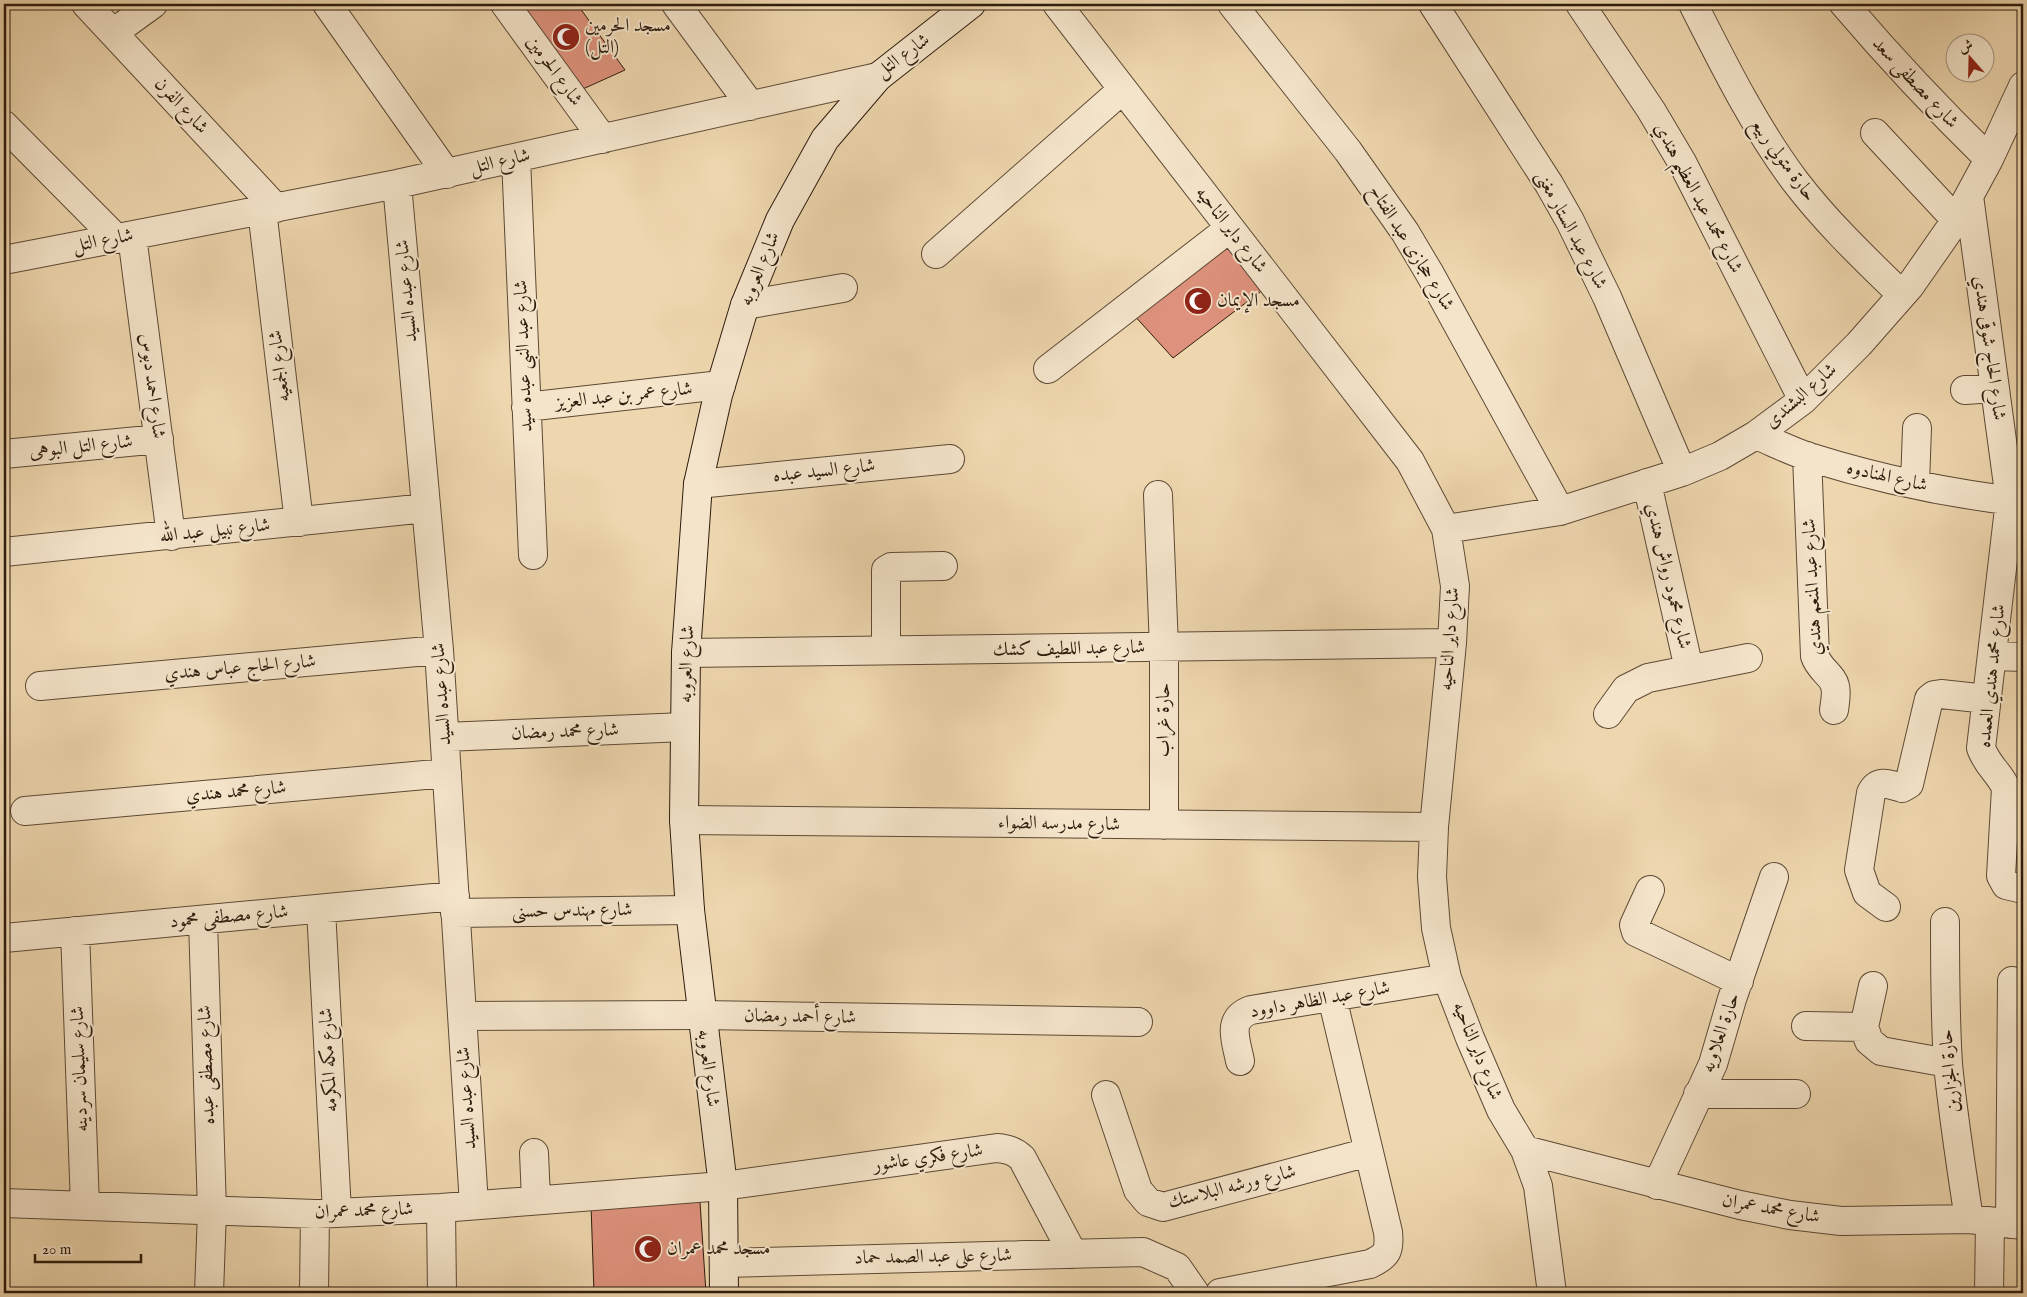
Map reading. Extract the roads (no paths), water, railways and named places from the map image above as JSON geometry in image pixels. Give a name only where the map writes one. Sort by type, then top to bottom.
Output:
[{"type":"street","name":"شارع الفرن","points":[[86,4],[269,209]]},
{"type":"street","points":[[113,33],[153,4]]},
{"type":"street","points":[[327,4],[447,174]]},
{"type":"street","name":"شارع الحرمين","points":[[505,4],[603,139]]},
{"type":"street","points":[[676,4],[750,106]]},
{"type":"street","name":"شارع التل","points":[[4,260],[447,174],[878,77],[971,4]]},
{"type":"street","name":"شارع داير الناحيه","points":[[1056,4],[1410,461],[1446,529],[1455,586],[1452,643],[1434,827],[1432,877],[1436,928],[1447,978],[1470,1038],[1501,1110],[1525,1150],[1538,1186],[1552,1293]]},
{"type":"street","name":"شارع حجازى عبد الفتاح","points":[[1232,4],[1348,151],[1405,232],[1560,511]]},
{"type":"street","name":"شارع عبد الستار مغنى","points":[[1433,4],[1549,184],[1570,221],[1607,297],[1682,472]]},
{"type":"street","name":"شارع محمد عبد العظيم هندي","points":[[1580,4],[1683,164],[1803,400]]},
{"type":"street","name":"حارة متولي ربيع","points":[[1692,4],[1752,118],[1796,182],[1846,241],[1902,295]]},
{"type":"street","name":"شارع مصطفى سعد","points":[[1844,4],[1901,70],[1989,159]]},
{"type":"street","name":"شارع العروبه","points":[[724,1293],[723,1186],[690,910],[684,820],[686,653],[698,484],[721,385],[745,305],[780,220],[825,139],[878,77]]},
{"type":"street","name":"شارع البشندى","points":[[1446,529],[1560,511],[1682,472],[1720,456],[1756,435],[1803,400],[1859,344],[1902,295],[1956,220],[1989,159],[2023,86]]},
{"type":"street","points":[[936,254],[1122,90]]},
{"type":"street","points":[[4,125],[125,237]]},
{"type":"street","points":[[1875,133],[1956,220]]},
{"type":"street","name":"شارع عبد النبى عبده سيد","points":[[516,158],[533,555]]},
{"type":"street","name":"شارع عبده السيد","points":[[397,184],[439,650],[474,1205]]},
{"type":"street","name":"شارع الحاج شوقى هندي","points":[[1968,196],[1995,388],[2017,501]]},
{"type":"street","name":"شارع الجمعيه","points":[[269,209],[299,522]]},
{"type":"street","points":[[1048,369],[1230,228]]},
{"type":"street","name":"شارع احمد دبوس","points":[[125,237],[159,439],[171,536]]},
{"type":"street","points":[[745,305],[843,288]]},
{"type":"street","name":"شارع عمر بن عبد العزيز","points":[[526,407],[721,385]]},
{"type":"street","points":[[1965,390],[1995,388]]},
{"type":"street","points":[[1915,484],[1917,428]]},
{"type":"street","name":"شارع الهنادوه","points":[[1756,435],[1807,456],[1869,474],[1977,497],[2017,501]]},
{"type":"street","name":"شارع التل البوهى","points":[[4,454],[159,439]]},
{"type":"street","name":"شارع عبد المنعم هندي","points":[[1807,456],[1814,656],[1818,665],[1832,679],[1836,687],[1834,710]]},
{"type":"street","name":"شارع السيد عبده","points":[[698,484],[950,459]]},
{"type":"street","name":"شارع محمود رواش هندي","points":[[1647,483],[1689,669]]},
{"type":"street","name":"حارة غراب","points":[[1158,495],[1164,648],[1164,825]]},
{"type":"street","name":"شارع محمد هندي العمده","points":[[2017,501],[1981,748],[1985,760],[2002,780],[2006,788],[2001,876],[2006,885],[2023,889]]},
{"type":"street","name":"شارع نبيل عبد الله","points":[[4,552],[426,508]]},
{"type":"street","points":[[886,650],[884,573],[886,570],[891,567],[943,566]]},
{"type":"street","name":"شارع عبد اللطيف كشك","points":[[686,653],[1452,643]]},
{"type":"street","name":"شارع الحاج عباس هندي","points":[[40,686],[439,650]]},
{"type":"street","points":[[1994,656],[2023,656]]},
{"type":"street","points":[[1608,714],[1626,689],[1648,678],[1748,658]]},
{"type":"street","points":[[1886,907],[1867,893],[1859,870],[1871,793],[1879,784],[1886,783],[1902,788],[1909,784],[1929,699],[1934,695],[1941,694],[1987,699]]},
{"type":"street","name":"شارع محمد رمضان","points":[[445,737],[685,727]]},
{"type":"street","name":"شارع محمد هندي","points":[[26,811],[447,773]]},
{"type":"street","name":"شارع مدرسه الضواء","points":[[684,820],[1434,827]]},
{"type":"street","name":"حارة العلاويه","points":[[1657,1185],[1713,1064],[1774,877]]},
{"type":"street","points":[[1650,890],[1634,925],[1636,932],[1739,981]]},
{"type":"street","name":"شارع مصطفى محمود","points":[[4,938],[320,909],[455,904]]},
{"type":"street","name":"شارع مهندس حسنى","points":[[455,904],[690,910]]},
{"type":"street","name":"شارع مكه المكرمه","points":[[314,1293],[326,1213],[320,909]]},
{"type":"street","name":"شارع مصطفى عبده","points":[[203,920],[212,1211],[209,1293]]},
{"type":"street","name":"حارة الجزارين","points":[[1945,922],[1948,1063],[1956,1142],[1998,1222]]},
{"type":"street","name":"شارع سليمان سردينه","points":[[75,931],[84,1206]]},
{"type":"street","name":"شارع عبد الظاهر داوود","points":[[1240,1060],[1234,1033],[1235,1023],[1241,1014],[1251,1010],[1447,978]]},
{"type":"street","points":[[1989,1293],[1998,1222],[2012,981]]},
{"type":"street","points":[[1873,986],[1864,1027],[1869,1041],[1881,1051],[1948,1063]]},
{"type":"street","points":[[1220,1293],[1370,1264],[1382,1258],[1389,1246],[1388,1232],[1332,997]]},
{"type":"street","name":"شارع أحمد رمضان","points":[[462,1016],[702,1015],[1138,1022]]},
{"type":"street","points":[[1806,1026],[1864,1027]]},
{"type":"street","points":[[1698,1094],[1796,1094]]},
{"type":"street","name":"شارع ورشه البلاستك","points":[[1106,1095],[1138,1190],[1148,1202],[1163,1207],[1369,1152]]},
{"type":"street","name":"شارع فكري عاشور","points":[[723,1186],[1007,1148],[1022,1158],[1073,1254]]},
{"type":"street","name":"شارع محمد عمران","points":[[1525,1150],[1657,1185],[1790,1215],[1841,1221],[1998,1222]]},
{"type":"street","points":[[534,1153],[536,1200]]},
{"type":"street","name":"شارع محمد عمران","points":[[4,1203],[212,1211],[326,1213],[442,1208],[723,1186]]},
{"type":"street","points":[[442,1208],[442,1293]]},
{"type":"street","name":"شارع على عبد الصمد حماد","points":[[724,1263],[1143,1252],[1177,1267],[1196,1293]]},
{"type":"place","name":"مسجد الحرمين (التل)","points":[[566,37]]},
{"type":"place","name":"مسجد الإيمان","points":[[1198,301]]},
{"type":"place","name":"مسجد محمد عمران","points":[[648,1249]]}]
